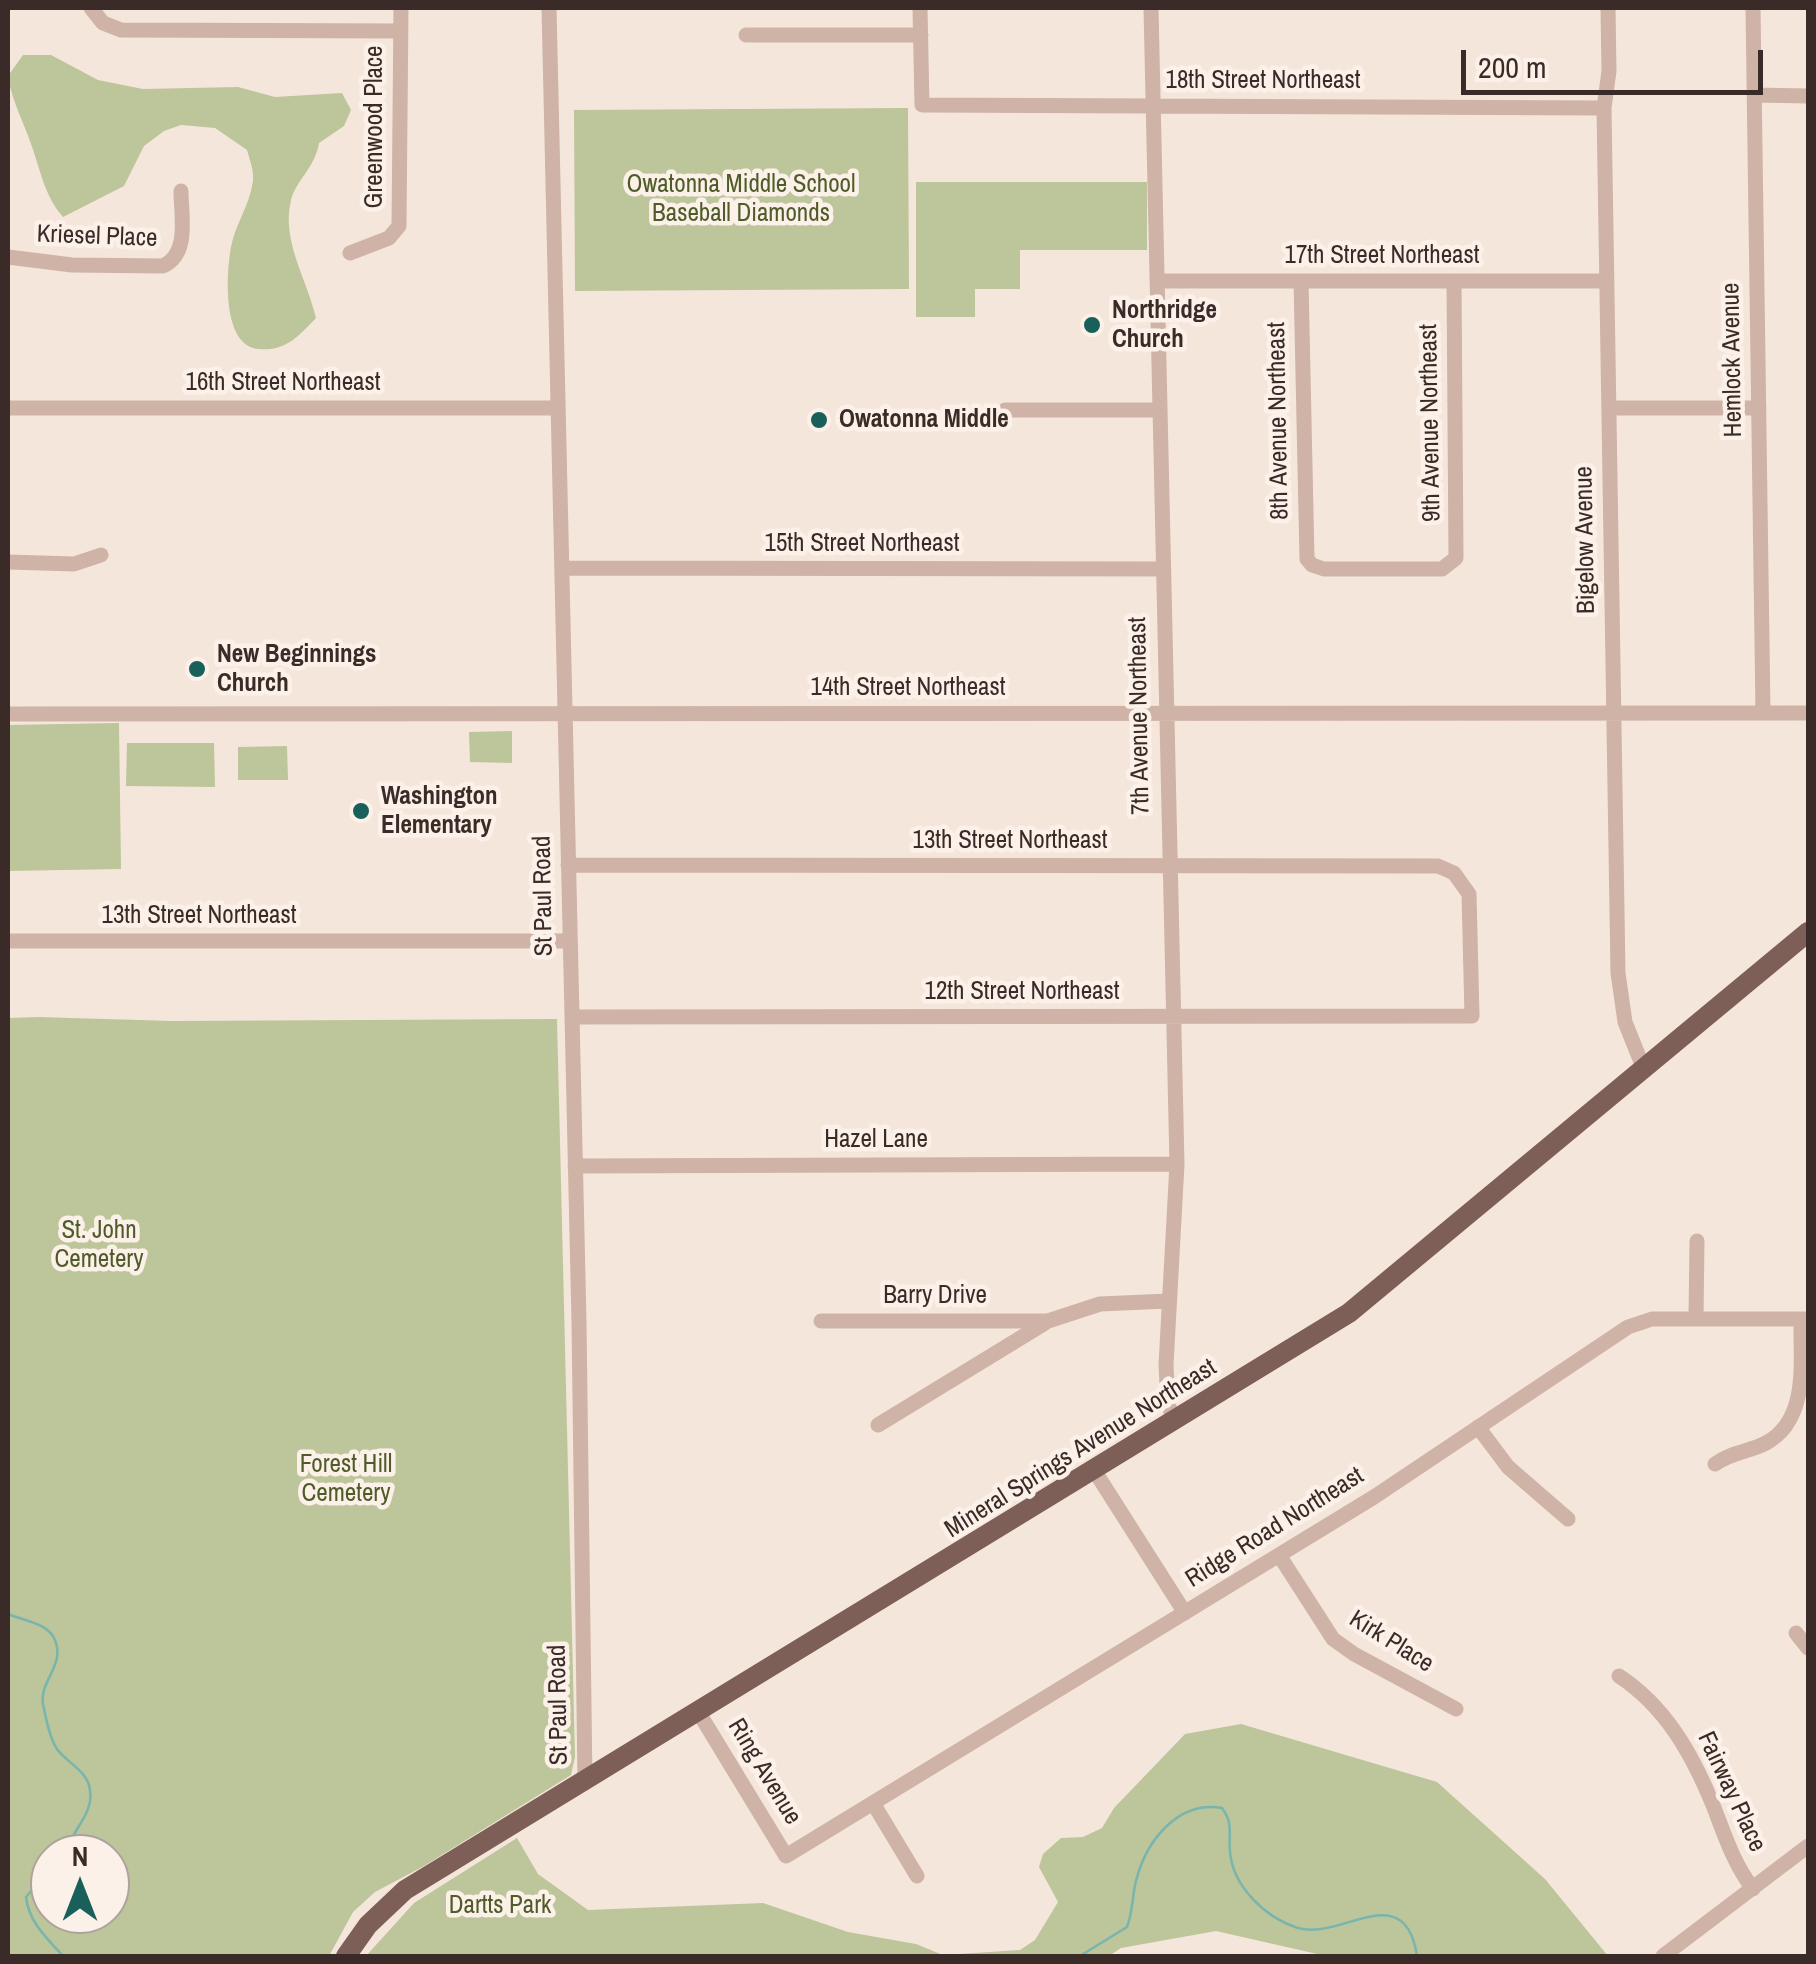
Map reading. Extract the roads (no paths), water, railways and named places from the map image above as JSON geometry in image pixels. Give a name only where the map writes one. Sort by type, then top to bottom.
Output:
[{"type":"main road","name":"Mineral Springs Avenue Northeast","points":[[346,1956],[368,1925],[405,1890],[1349,1313],[1644,1067],[1805,941]]},
{"type":"street","points":[[91,8],[104,23],[121,30],[401,31],[401,8]]},
{"type":"street","name":"St Paul Road","points":[[549,8],[585,1783]]},
{"type":"street","points":[[746,35],[921,35],[920,8]]},
{"type":"street","name":"7th Avenue Northeast","points":[[1151,8],[1177,1164],[1166,1365],[1168,1405],[1175,1421]]},
{"type":"street","name":"Bigelow Avenue","points":[[1608,8],[1604,108],[1618,974],[1624,1022],[1644,1067]]},
{"type":"street","name":"Hemlock Avenue","points":[[1753,8],[1763,713]]},
{"type":"street","name":"Greenwood Place","points":[[350,253],[389,238],[399,226],[401,31]]},
{"type":"street","name":"18th Street Northeast","points":[[921,35],[922,105],[1604,108]]},
{"type":"street","points":[[1754,94],[1808,96]]},
{"type":"street","name":"Kriesel Place","points":[[8,257],[72,265],[163,266],[179,253],[181,191]]},
{"type":"street","name":"17th Street Northeast","points":[[1157,280],[1607,281]]},
{"type":"street","name":"8th Avenue Northeast","points":[[1301,281],[1307,560],[1324,569],[1442,569],[1452,564]]},
{"type":"street","name":"9th Avenue Northeast","points":[[1452,564],[1458,552],[1454,281]]},
{"type":"street","name":"16th Street Northeast","points":[[8,408],[558,408]]},
{"type":"street","points":[[1609,408],[1758,408]]},
{"type":"street","points":[[1005,410],[1159,410]]},
{"type":"street","points":[[8,562],[74,564],[102,555]]},
{"type":"street","name":"15th Street Northeast","points":[[562,568],[1162,569]]},
{"type":"street","name":"14th Street Northeast","points":[[8,714],[1808,712]]},
{"type":"street","name":"13th Street Northeast","points":[[568,865],[1438,866],[1462,880],[1469,894],[1472,1016]]},
{"type":"street","name":"13th Street Northeast","points":[[8,941],[570,941]]},
{"type":"street","name":"12th Street Northeast","points":[[572,1017],[1472,1016]]},
{"type":"street","name":"Hazel Lane","points":[[575,1166],[1177,1164]]},
{"type":"street","points":[[1696,1241],[1696,1318]]},
{"type":"street","name":"Barry Drive","points":[[878,1425],[1048,1320],[1100,1304],[1168,1301]]},
{"type":"street","name":"Ridge Road Northeast","points":[[786,1856],[1374,1497],[1628,1327],[1652,1319],[1805,1319]]},
{"type":"street","points":[[1715,1464],[1775,1437],[1792,1417],[1799,1394],[1805,1319]]},
{"type":"street","name":"Barry Drive","points":[[822,1321],[1048,1320]]},
{"type":"street","points":[[1478,1427],[1508,1467],[1568,1519]]},
{"type":"street","points":[[1094,1470],[1184,1613]]},
{"type":"street","name":"Kirk Place","points":[[1279,1555],[1334,1639],[1456,1710]]},
{"type":"street","points":[[1796,1633],[1808,1648]]},
{"type":"street","name":"Fairway Place","points":[[1619,1676],[1658,1706],[1674,1730],[1702,1781],[1730,1854],[1753,1888]]},
{"type":"street","name":"Ring Avenue","points":[[699,1713],[786,1856]]},
{"type":"street","points":[[873,1803],[917,1876]]},
{"type":"street","points":[[1663,1956],[1808,1846]]},
{"type":"waterway","points":[[8,1614],[46,1629],[57,1647],[43,1704],[57,1749],[81,1772],[90,1790],[88,1807],[74,1834]]},
{"type":"waterway","points":[[1080,1956],[1127,1927],[1141,1866],[1166,1826],[1191,1810],[1206,1807],[1222,1808],[1226,1814],[1237,1877],[1253,1899],[1274,1917],[1298,1928],[1315,1930],[1385,1915],[1399,1920],[1410,1932],[1417,1956]]},
{"type":"waterway","points":[[30,1892],[26,1897],[30,1911]]},
{"type":"waterway","points":[[44,1934],[63,1956]]},
{"type":"place","name":"Northridge Church","points":[[1092,325]]},
{"type":"place","name":"Owatonna Middle","points":[[819,420]]},
{"type":"place","name":"New Beginnings Church","points":[[197,669]]},
{"type":"place","name":"Washington Elementary","points":[[361,811]]},
{"type":"park label","name":"Owatonna Middle School Baseball Diamonds","points":[[741,200]]},
{"type":"park label","name":"St. John Cemetery","points":[[99,1246]]},
{"type":"park label","name":"Forest Hill Cemetery","points":[[346,1480]]},
{"type":"park label","name":"Dartts Park","points":[[500,1906]]}]
